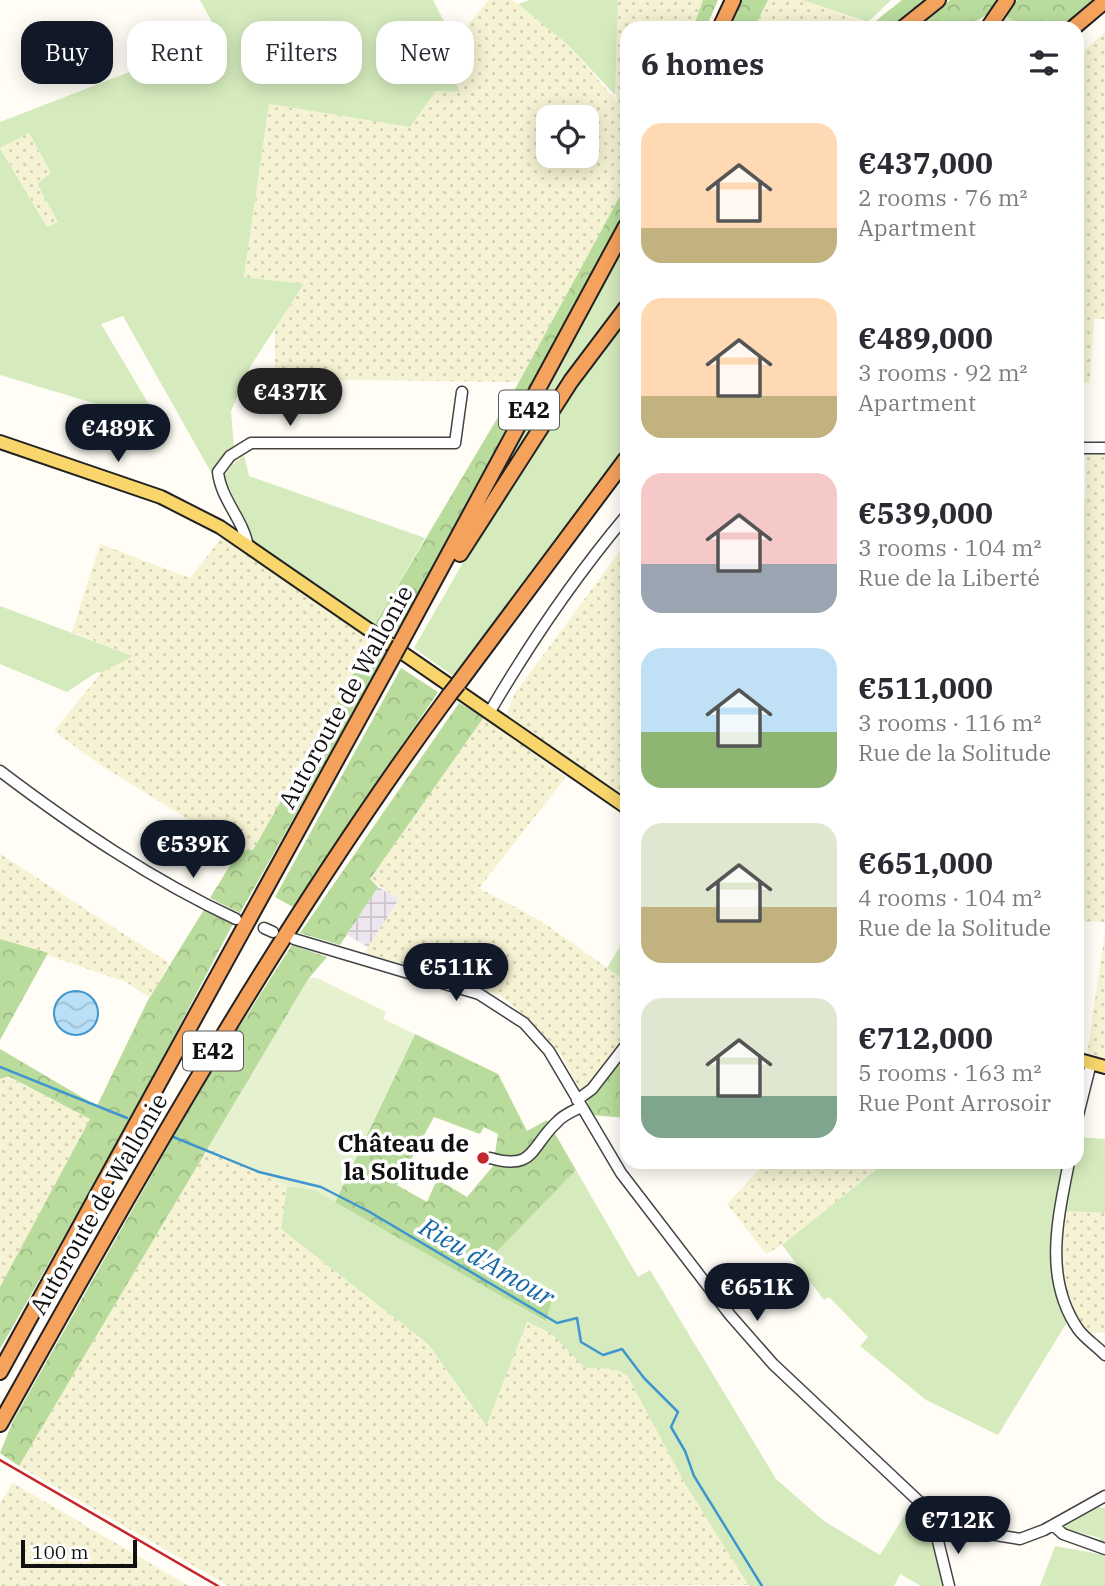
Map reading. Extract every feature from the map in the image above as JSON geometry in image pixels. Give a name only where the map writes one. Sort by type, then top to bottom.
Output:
[{"type":"highway","points":[[723,21],[733,0]]},
{"type":"highway","points":[[912,21],[938,0]]},
{"type":"highway","points":[[993,21],[1007,0]]},
{"type":"highway","points":[[1081,21],[1105,1]]},
{"type":"highway","name":"Autoroute de Wallonie","points":[[0,1372],[397,650],[620,237]]},
{"type":"highway","points":[[428,593],[456,562],[571,381],[620,316]]},
{"type":"highway","name":"Autoroute de Wallonie","points":[[0,1424],[160,1139],[245,998],[364,815],[620,466]]},
{"type":"highway","points":[[588,511],[620,480]]},
{"type":"main road","points":[[0,442],[165,498],[220,527],[620,803]]},
{"type":"main road","points":[[1084,1061],[1105,1067]]},
{"type":"street","points":[[248,547],[245,531],[219,484],[218,472],[239,450],[251,443],[455,443],[462,392]]},
{"type":"street","points":[[1084,448],[1105,448]]},
{"type":"street","points":[[489,713],[542,624],[576,576],[620,523]]},
{"type":"street","points":[[0,771],[93,837],[195,899],[236,919]]},
{"type":"street","points":[[294,939],[490,999],[512,1012],[541,1041],[621,1173],[744,1332],[881,1468],[918,1502],[943,1520],[971,1531],[1011,1539],[1027,1537],[1105,1496]]},
{"type":"street","points":[[490,1158],[512,1163],[523,1160],[557,1121],[579,1103],[620,1053]]},
{"type":"street","points":[[1084,1091],[1091,1063]]},
{"type":"street","points":[[1068,1169],[1054,1243],[1055,1263],[1072,1318],[1083,1335],[1105,1355]]},
{"type":"street","points":[[943,1520],[938,1541],[949,1586]]},
{"type":"street","points":[[1053,1525],[1063,1534],[1105,1549]]},
{"type":"shaded area","points":[[489,0],[513,0],[567,44],[619,104],[615,92],[618,0],[703,0],[696,21],[620,21],[620,196],[519,382],[275,379],[275,328],[304,285],[244,278],[269,104],[410,127],[436,91],[460,92],[456,84],[474,84],[474,21],[471,21]]},
{"type":"shaded area","points":[[768,0],[802,0],[862,21],[758,21]]},
{"type":"shaded area","points":[[1105,32],[1105,319],[1094,319],[1090,383],[1084,383],[1084,51]]},
{"type":"shaded area","points":[[29,133],[51,174],[37,184],[58,222],[47,227],[0,147]]},
{"type":"shaded area","points":[[1086,450],[1105,450],[1105,922],[1084,921]]},
{"type":"shaded area","points":[[223,536],[376,635],[253,850],[239,851],[99,764],[54,731],[101,673],[133,656],[72,632],[100,544],[190,578]]},
{"type":"shaded area","points":[[620,551],[620,794],[506,716],[515,693]]},
{"type":"shaded area","points":[[484,717],[566,777],[479,888],[541,921],[620,977],[620,1058],[587,1098],[584,1098],[560,1053],[530,1020],[500,995],[364,953],[399,900],[370,879]]},
{"type":"shaded area","points":[[0,854],[169,963],[150,998],[126,982],[0,939]]},
{"type":"shaded area","points":[[378,887],[399,899],[368,947],[347,935]]},
{"type":"shaded area","points":[[1105,932],[1105,1061],[1087,1055]]},
{"type":"shaded area","points":[[7,1076],[90,1119],[0,1287],[0,1079]]},
{"type":"shaded area","points":[[208,1148],[287,1186],[281,1229],[428,1344],[485,1426],[527,1322],[551,1332],[585,1368],[614,1369],[627,1375],[684,1482],[750,1585],[229,1586],[19,1466]]},
{"type":"shaded area","points":[[760,1169],[877,1169],[782,1245],[766,1254],[727,1204]]},
{"type":"shaded area","points":[[1069,1211],[1105,1213],[1105,1333],[1080,1332],[1055,1284],[1048,1247],[1054,1216]]},
{"type":"shaded area","points":[[13,1483],[189,1586],[0,1586],[0,1503]]},
{"type":"green space","points":[[200,0],[433,0],[444,21],[376,21],[376,84],[456,84],[460,92],[436,91],[410,127],[269,104],[244,277],[304,284],[250,367],[231,411],[234,448],[212,474],[123,316],[101,324],[160,423],[0,375],[0,148],[0,122],[98,84],[113,84],[113,78],[127,73],[127,84],[227,84],[227,21],[211,21]],"holes":[[[29,133],[51,173],[37,184],[58,222],[47,227],[0,148]]]},
{"type":"green space","points":[[530,0],[618,0],[615,95],[567,44],[518,4]]},
{"type":"green space","points":[[703,0],[718,0],[709,21],[696,21]]},
{"type":"green space","points":[[739,0],[768,0],[758,21],[730,21]]},
{"type":"green space","points":[[802,0],[891,0],[869,21]]},
{"type":"green space","points":[[902,0],[926,0],[900,21],[876,21]]},
{"type":"green space","points":[[950,0],[997,0],[982,18],[976,21],[924,21]]},
{"type":"green space","points":[[1017,0],[1097,0],[1072,21],[1015,21],[1006,16]]},
{"type":"green space","points":[[1006,16],[1018,21],[1003,21]]},
{"type":"green space","points":[[620,196],[620,219],[614,232],[517,416],[390,639],[373,627],[519,382]]},
{"type":"green space","points":[[620,251],[620,303],[507,465]]},
{"type":"green space","points":[[620,325],[620,454],[453,676],[414,648],[504,491]]},
{"type":"green space","points":[[244,455],[249,476],[425,538],[373,627],[255,543],[224,477],[232,465]]},
{"type":"green space","points":[[0,606],[133,656],[101,673],[97,672],[67,692],[0,664]]},
{"type":"green space","points":[[376,635],[391,646],[240,913],[210,898],[239,851],[253,850]]},
{"type":"green space","points":[[401,668],[438,692],[293,907],[275,897]]},
{"type":"green space","points":[[459,703],[484,717],[370,879],[378,887],[340,945],[300,933]]},
{"type":"green space","points":[[205,908],[235,920],[127,1126],[0,1349],[0,1287],[90,1119],[8,1076],[0,1079],[0,1049],[97,1106],[147,1002]]},
{"type":"green space","points":[[0,939],[48,953],[0,1040]]},
{"type":"green space","points":[[292,945],[327,957],[309,978],[19,1466],[0,1453],[13,1421],[209,1074]]},
{"type":"green space","points":[[620,947],[620,977],[607,968]]},
{"type":"green space","points":[[309,978],[317,978],[386,1012],[383,1019],[415,1034],[335,1202],[316,1190],[287,1186],[208,1148]]},
{"type":"green space","points":[[415,1034],[498,1074],[527,1131],[547,1120],[576,1170],[484,1265],[552,1301],[545,1321],[335,1202]],"holes":[[[434,1117],[480,1134],[484,1127],[498,1134],[493,1166],[467,1197],[437,1179],[427,1202],[397,1185]]]},
{"type":"green space","points":[[620,1058],[620,1117],[591,1115],[587,1099]]},
{"type":"green space","points":[[1084,1138],[1105,1139],[1105,1213],[1069,1211],[1054,1217],[1051,1257],[1059,1293],[1069,1319],[998,1435],[926,1400],[860,1346],[868,1337],[829,1297],[824,1300],[782,1245],[877,1169],[1084,1169]]},
{"type":"green space","points":[[576,1170],[638,1277],[650,1270],[776,1479],[824,1521],[880,1555],[911,1505],[929,1532],[945,1586],[921,1586],[900,1574],[894,1586],[749,1586],[684,1482],[627,1375],[614,1369],[585,1368],[551,1333],[527,1322],[486,1426],[428,1344],[281,1229],[287,1186],[316,1190],[544,1321],[552,1301],[484,1265]]},
{"type":"green space","points":[[1096,1507],[1105,1508],[1105,1541],[1098,1543],[1100,1538],[1061,1528]]},
{"type":"green space","points":[[1055,1546],[1105,1555],[1105,1586],[1040,1586]]},
{"type":"water","points":[[76,991],[92,997],[98,1013],[92,1029],[76,1035],[60,1029],[54,1013],[60,997]]},
{"type":"waterway","name":"Rieu d'Amour","points":[[0,1067],[127,1118]]},
{"type":"waterway","name":"Rieu d'Amour","points":[[171,1136],[259,1172],[321,1187],[368,1211],[557,1323],[577,1318],[581,1342],[603,1355],[622,1349],[644,1378],[678,1412],[671,1427],[685,1451],[694,1476],[762,1586]]},
{"type":"railway","points":[[0,1460],[218,1586]]},
{"type":"place","name":"Château de la Solitude","points":[[483,1158]]}]
